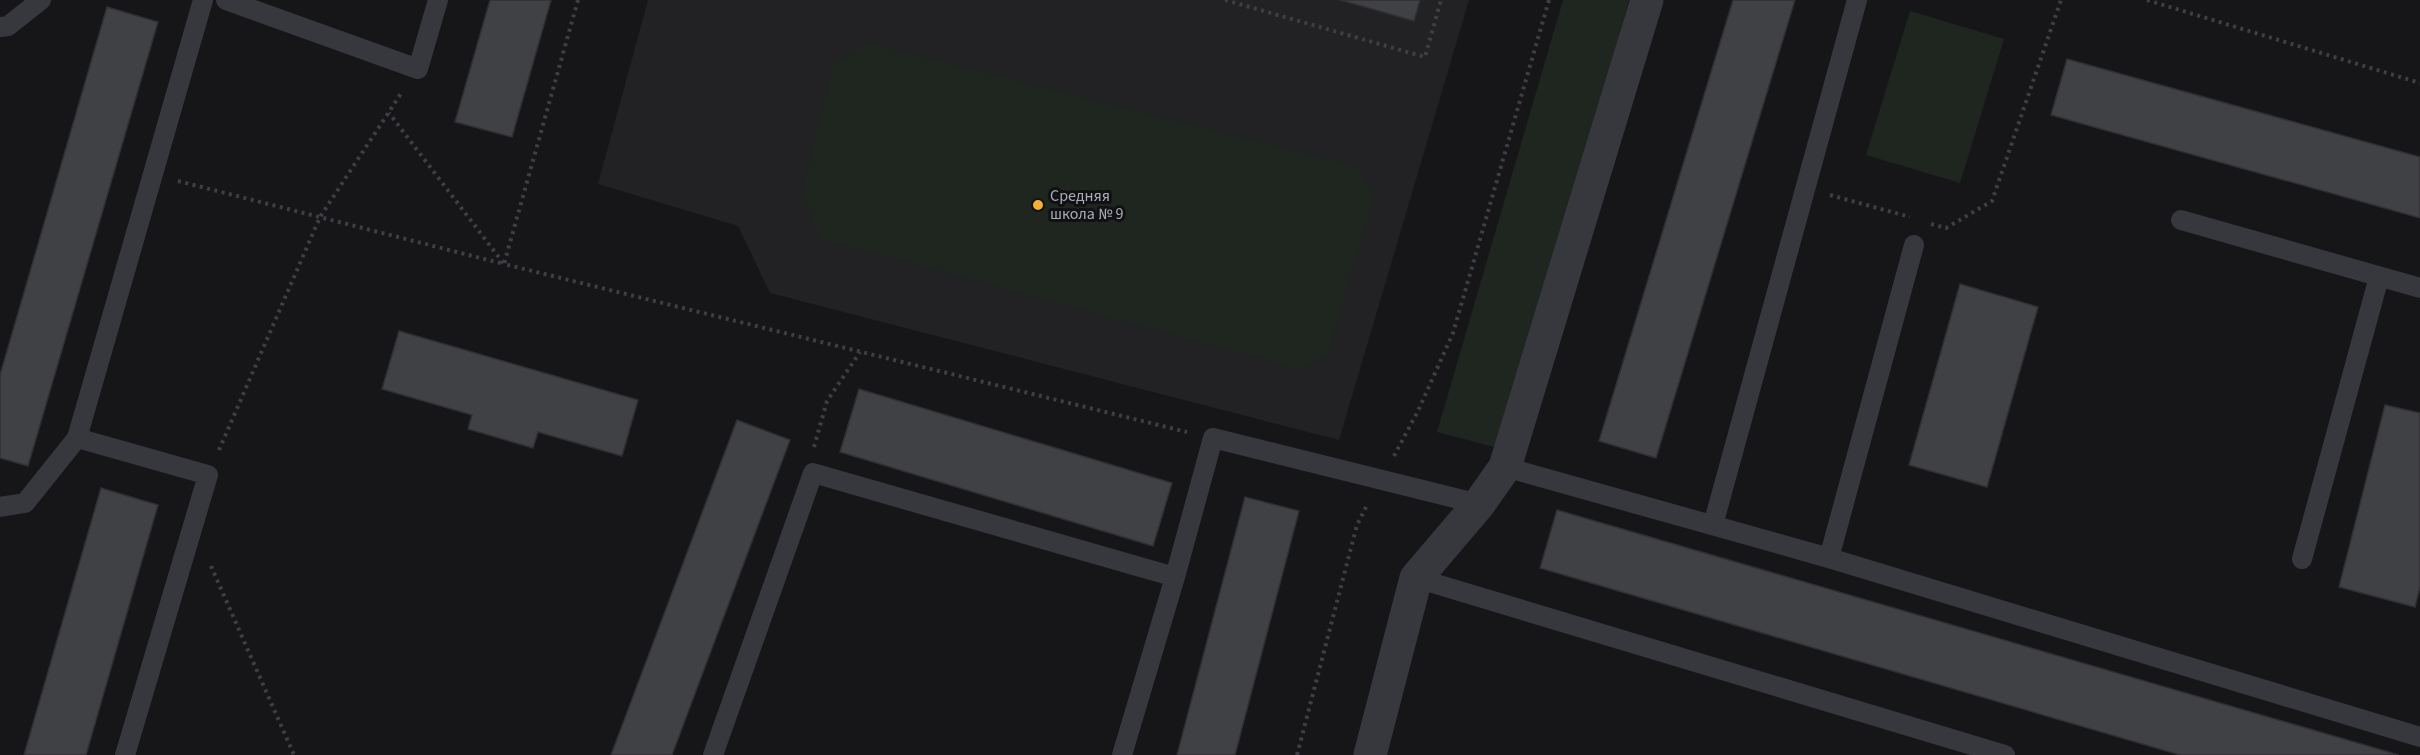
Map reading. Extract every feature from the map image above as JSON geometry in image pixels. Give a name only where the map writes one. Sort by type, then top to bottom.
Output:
[{"type":"street","points":[[1370,755],[1416,578],[1479,504],[1505,467],[1647,0]]},
{"type":"lane","points":[[0,27],[8,26],[42,0]]},
{"type":"lane","points":[[0,507],[26,504],[76,438],[203,0]]},
{"type":"lane","points":[[226,0],[418,69],[438,0]]},
{"type":"lane","points":[[1713,525],[1857,0]]},
{"type":"lane","points":[[2181,220],[2420,288]]},
{"type":"lane","points":[[1829,558],[1914,245]]},
{"type":"lane","points":[[2302,559],[2379,277]]},
{"type":"lane","points":[[76,438],[208,476],[125,755]]},
{"type":"lane","points":[[1122,755],[1175,577],[1213,438],[1479,504]]},
{"type":"lane","points":[[1505,467],[1829,558],[2420,737]]},
{"type":"lane","points":[[714,755],[813,473],[1175,577]]},
{"type":"lane","points":[[1416,578],[2005,755]]},
{"type":"path","points":[[504,264],[578,0]]},
{"type":"path","points":[[1225,0],[1425,57],[1441,0]]},
{"type":"path","points":[[1297,755],[1357,525],[1418,411],[1453,333],[1549,0]]},
{"type":"path","points":[[1924,222],[1946,228],[1992,201],[2061,0]]},
{"type":"path","points":[[2146,0],[2420,83]]},
{"type":"path","points":[[2159,4],[2164,0]]},
{"type":"path","points":[[208,476],[320,218],[418,69]]},
{"type":"path","points":[[389,113],[504,264]]},
{"type":"path","points":[[153,175],[504,264],[1213,438]]},
{"type":"path","points":[[1806,188],[1914,219]]},
{"type":"path","points":[[813,473],[814,442],[827,401],[860,352]]},
{"type":"path","points":[[192,524],[294,755]]},
{"type":"shaded area","name":"Средняя школа № 9","points":[[648,0],[1469,0],[1339,440],[770,293],[738,226],[598,184]]},
{"type":"shaded area","points":[[1563,0],[1629,0],[1502,449],[1437,432]]},
{"type":"shaded area","points":[[1910,11],[2004,39],[1960,183],[1866,155]]},
{"type":"shaded area","points":[[869,43],[1356,166],[1374,196],[1328,356],[1298,369],[822,239],[801,196],[832,65]]},
{"type":"building","points":[[490,0],[551,0],[512,137],[455,122]]},
{"type":"building","points":[[1340,0],[1420,0],[1414,21]]},
{"type":"building","points":[[1733,0],[1795,0],[1656,458],[1599,441]]},
{"type":"building","points":[[107,7],[158,22],[28,466],[0,458],[0,375]]},
{"type":"building","points":[[2067,59],[2420,157],[2420,218],[2051,115]]},
{"type":"building","points":[[1960,284],[2038,307],[1987,487],[1909,465]]},
{"type":"building","points":[[399,331],[638,400],[622,456],[538,432],[533,448],[468,429],[472,415],[382,389]]},
{"type":"building","points":[[859,389],[1172,483],[1153,546],[840,452]]},
{"type":"building","points":[[2385,405],[2420,413],[2420,587],[2415,607],[2339,587]]},
{"type":"building","points":[[737,420],[790,440],[672,755],[611,755]]},
{"type":"building","points":[[101,488],[158,505],[86,755],[24,755]]},
{"type":"building","points":[[1245,497],[1299,511],[1235,755],[1177,755]]},
{"type":"building","points":[[1557,510],[2399,755],[2180,755],[1540,568]]},
{"type":"place","name":"Средняя школа № 9","points":[[1038,205]]}]
